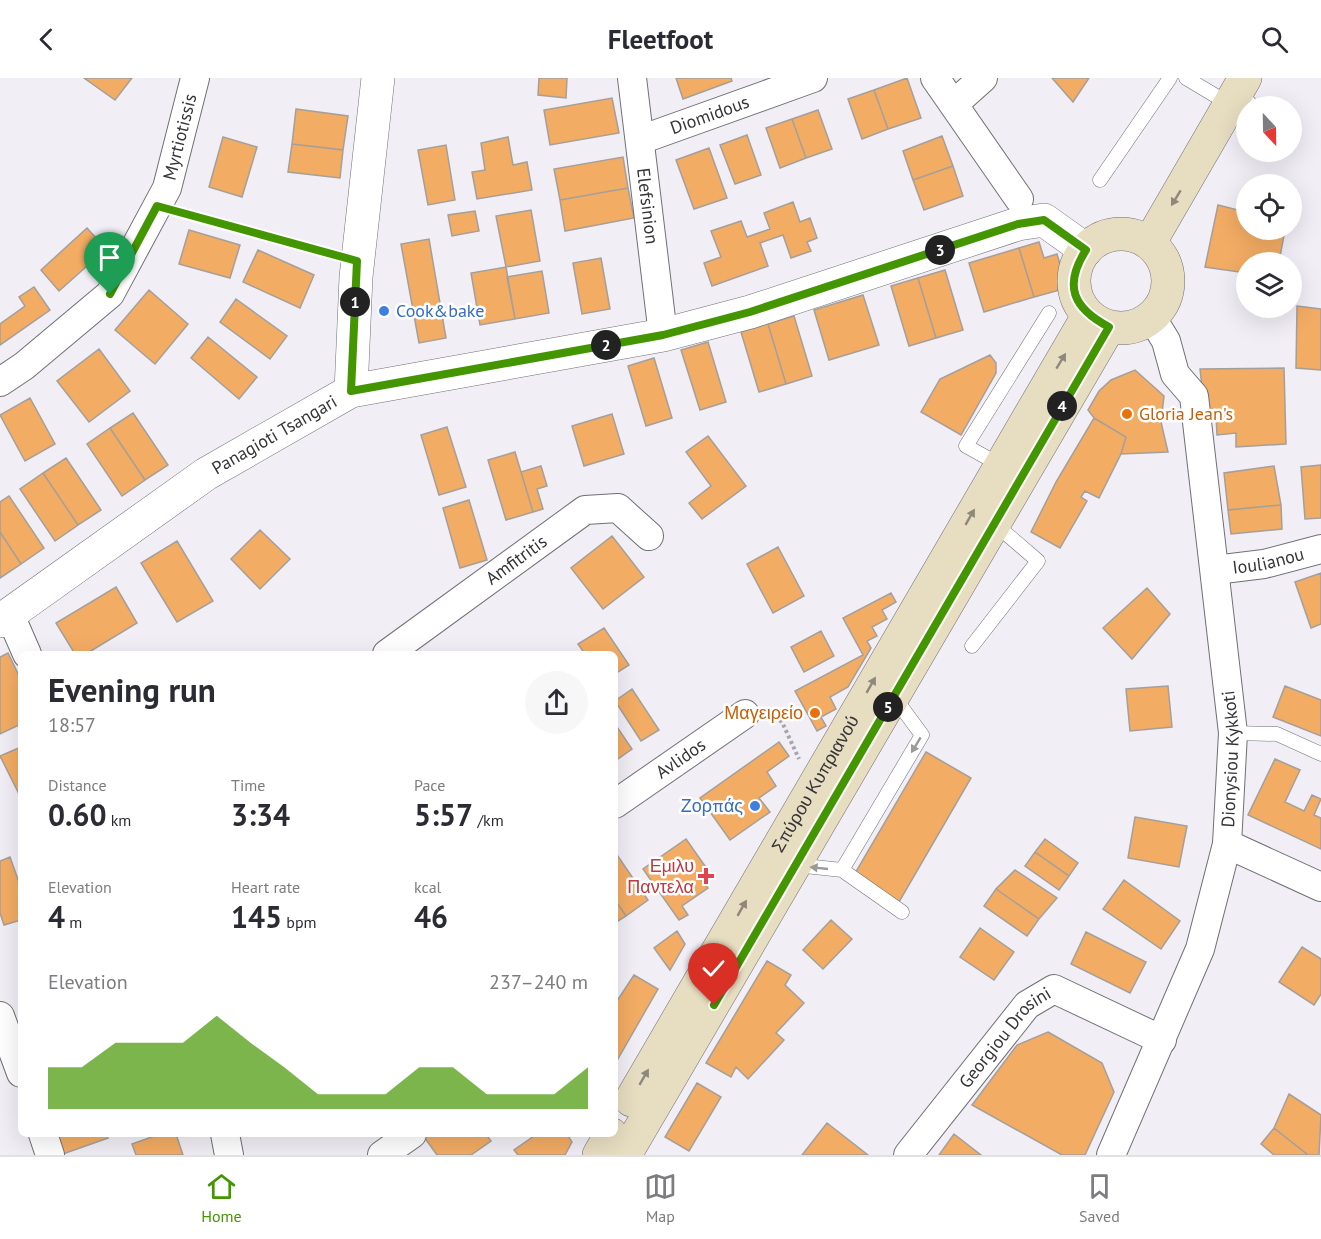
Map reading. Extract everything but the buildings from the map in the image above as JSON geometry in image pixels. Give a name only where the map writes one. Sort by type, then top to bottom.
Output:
[{"type":"main road","points":[[1139,239],[1235,90]]},
{"type":"main road","points":[[1113,235],[1139,239],[1164,261],[1168,276],[1165,299],[1152,318],[1124,329],[1099,322],[1076,296],[1074,280],[1077,264],[1086,250],[1098,240],[1113,235]]},
{"type":"main road","name":"Σπύρου Κυπριανού","points":[[618,1123],[1000,465],[1099,322]]},
{"type":"main road","name":"Σπύρου Κυπριανού","points":[[625,1155],[994,524],[1099,322]]},
{"type":"main road","points":[[599,1155],[609,1137]]},
{"type":"street","name":"Myrtiotissis","points":[[0,382],[24,366],[110,294],[167,188],[195,78]]},
{"type":"street","name":"Panagioti Tsangari","points":[[5,618],[206,474],[351,391],[357,261],[378,78]]},
{"type":"street","name":"Elefsinion","points":[[632,78],[663,335]]},
{"type":"street","name":"Diomidous","points":[[640,140],[813,78]]},
{"type":"street","points":[[935,78],[955,103],[1019,199]]},
{"type":"street","points":[[955,103],[983,78]]},
{"type":"street","points":[[351,391],[663,335],[750,312],[1018,224],[1044,220],[1086,250]]},
{"type":"street","name":"Dionysiou Kykkoti","points":[[1111,1155],[1200,949],[1227,844],[1233,733],[1194,396],[1175,374],[1166,341],[1152,318]]},
{"type":"street","name":"Amfitritis","points":[[391,651],[585,510],[618,508],[649,536]]},
{"type":"street","name":"Ioulianou","points":[[1215,570],[1264,564],[1321,549]]},
{"type":"street","points":[[5,618],[25,651]]},
{"type":"street","name":"Avlidos","points":[[618,802],[745,714]]},
{"type":"street","points":[[1227,844],[1321,887]]},
{"type":"street","name":"Georgiou Drosini","points":[[908,1155],[1027,1005],[1054,989],[1162,1040]]},
{"type":"street","points":[[0,1016],[18,1061]]},
{"type":"street","points":[[44,1137],[50,1155]]},
{"type":"street","points":[[226,1137],[230,1155]]},
{"type":"street","points":[[382,1155],[408,1137]]},
{"type":"lane","points":[[1100,180],[1170,78]]},
{"type":"lane","points":[[1186,78],[1235,90]]},
{"type":"lane","points":[[1000,465],[966,446],[1050,313]]},
{"type":"lane","points":[[972,646],[1038,561],[994,524]]},
{"type":"lane","points":[[842,870],[922,735],[894,697]]},
{"type":"lane","points":[[1233,733],[1277,734],[1321,754]]},
{"type":"lane","points":[[796,865],[842,870],[902,912]]},
{"type":"path","points":[[157,206],[357,261]]},
{"type":"path","points":[[745,714],[760,705],[782,722],[812,788]]},
{"type":"place","name":"Cook&bake","points":[[384,311]]},
{"type":"place","name":"Gloria Jean's","points":[[1127,414]]},
{"type":"place","name":"Μαγειρείο","points":[[815,713]]},
{"type":"place","name":"Ζορπάς","points":[[755,806]]},
{"type":"place","name":"Εμιλυ Παντελα","points":[[706,876]]},
{"type":"route","points":[[110,294],[157,206],[357,261],[351,391],[663,335],[750,312],[1018,224],[1044,220],[1086,250],[1077,264],[1074,280],[1076,296],[1089,316],[1109,327],[714,1005]]}]
